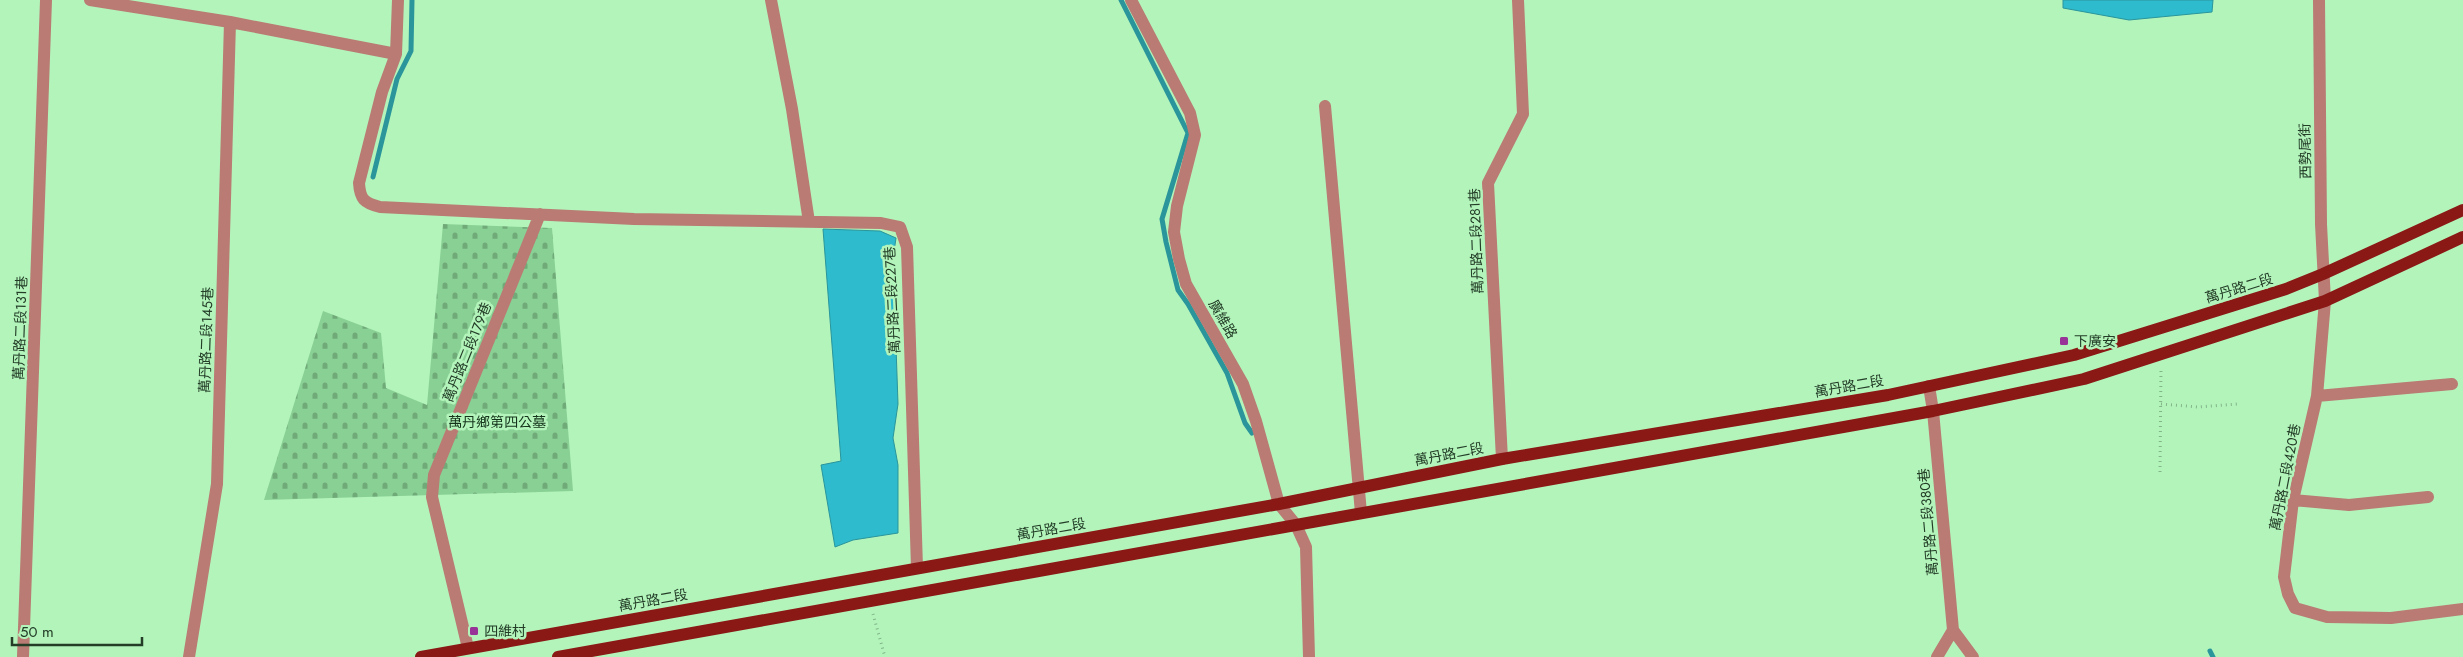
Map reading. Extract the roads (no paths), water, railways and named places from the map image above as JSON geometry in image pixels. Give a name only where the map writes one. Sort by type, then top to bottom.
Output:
[{"type":"main road","name":"萬丹路二段","points":[[421,657],[1279,504],[1502,459],[1888,395],[2074,355],[2286,289],[2463,210]]},
{"type":"main road","points":[[558,657],[1933,411],[2084,379],[2325,301],[2463,237]]},
{"type":"street","name":"萬丹路二段131巷","points":[[23,657],[46,0]]},
{"type":"street","points":[[90,0],[230,22],[396,54]]},
{"type":"street","points":[[398,0],[396,54],[382,92],[359,183],[360,196],[367,204],[380,207],[540,214],[809,222],[792,109],[770,0]]},
{"type":"street","name":"廣維路","points":[[1131,0],[1190,113],[1195,135],[1177,206],[1174,232],[1186,284],[1243,384],[1256,421],[1279,504],[1296,526],[1306,548],[1309,657]]},
{"type":"street","name":"萬丹路二段281巷","points":[[1502,459],[1488,183],[1523,114],[1518,0]]},
{"type":"street","name":"西勢尾街","points":[[2319,0],[2321,224],[2325,301]]},
{"type":"street","name":"萬丹路二段145巷","points":[[189,657],[217,484],[230,22]]},
{"type":"street","points":[[1325,106],[1362,513]]},
{"type":"street","name":"萬丹路二段179巷","points":[[468,648],[432,497],[434,475],[540,214]]},
{"type":"street","name":"萬丹路二段227巷","points":[[809,222],[881,223],[900,227],[907,248],[917,568]]},
{"type":"street","name":"萬丹路二段420巷","points":[[2325,301],[2317,396],[2293,500],[2284,576],[2288,594],[2295,608],[2327,617],[2391,618],[2463,609]]},
{"type":"street","points":[[2317,396],[2452,384]]},
{"type":"street","name":"萬丹路二段380巷","points":[[1929,386],[1933,411],[1953,630]]},
{"type":"street","points":[[2293,500],[2350,505],[2428,497]]},
{"type":"street","points":[[1937,657],[1953,630],[1973,657]]},
{"type":"water","points":[[2063,0],[2213,0],[2212,12],[2129,20],[2063,8]]},
{"type":"water","points":[[823,229],[880,231],[896,238],[893,259],[898,404],[893,438],[898,465],[898,533],[853,540],[835,547],[821,465],[841,461]]},
{"type":"waterway","points":[[373,177],[397,79],[411,51],[412,0]]},
{"type":"waterway","points":[[1121,0],[1188,133],[1162,219],[1178,290],[1227,373],[1245,423],[1252,433]]},
{"type":"waterway","points":[[2210,651],[2213,657]]},
{"type":"place","name":"下廣安","points":[[2064,341]]},
{"type":"place","name":"四維村","points":[[474,631]]},
{"type":"park label","name":"萬丹鄉第四公墓","points":[[497,422]]}]
